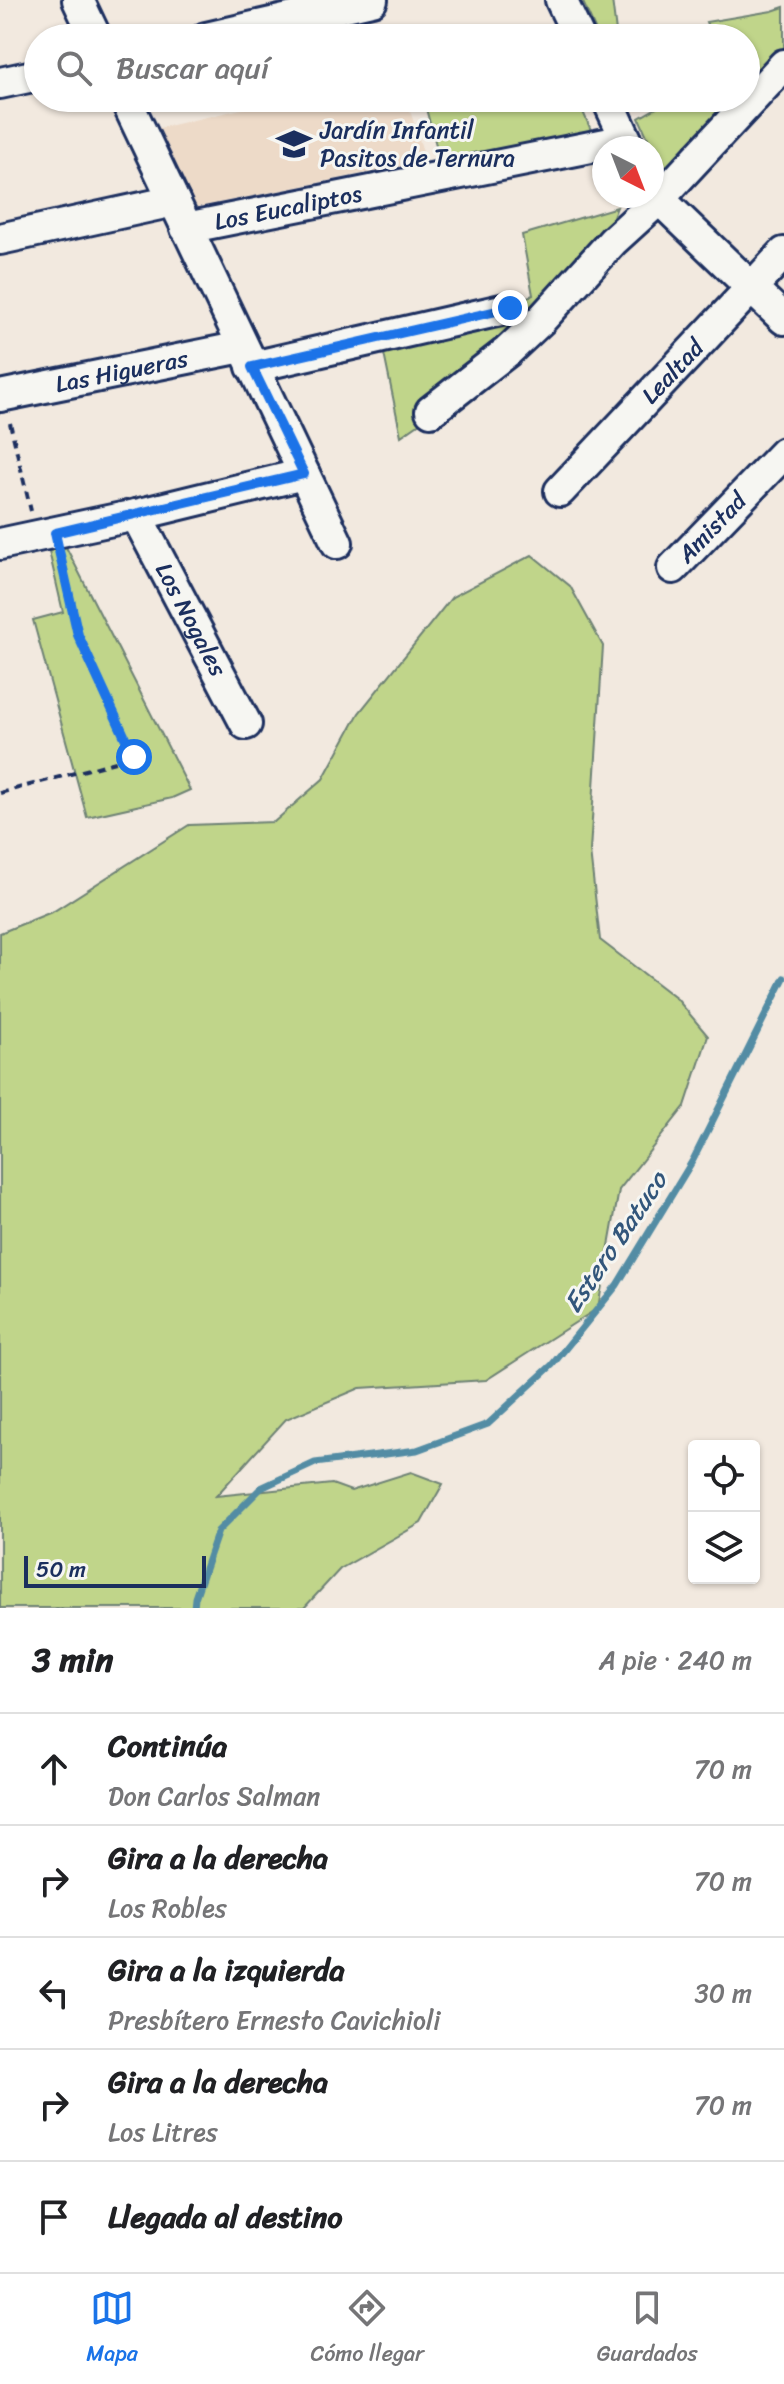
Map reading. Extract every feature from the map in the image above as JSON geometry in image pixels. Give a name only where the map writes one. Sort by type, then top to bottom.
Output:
[{"type":"street","points":[[78,0],[89,24]]},
{"type":"street","points":[[267,24],[372,0]]},
{"type":"street","points":[[561,0],[572,24]]},
{"type":"street","points":[[760,89],[784,65]]},
{"type":"street","points":[[0,83],[24,78]]},
{"type":"street","points":[[132,112],[337,543]]},
{"type":"street","points":[[613,112],[624,136]]},
{"type":"street","points":[[664,187],[738,112]]},
{"type":"street","name":"Los Eucaliptos","points":[[0,239],[592,150]]},
{"type":"street","points":[[664,205],[784,319]]},
{"type":"street","points":[[431,411],[508,351],[541,320],[644,208]]},
{"type":"street","name":"Lealtad","points":[[560,491],[784,253]]},
{"type":"street","name":"Las Higueras","points":[[2,396],[247,357],[510,308]]},
{"type":"street","name":"Amistad","points":[[673,568],[784,453]]},
{"type":"street","points":[[0,544],[304,474]]},
{"type":"street","name":"Los Nogales","points":[[136,515],[246,724]]},
{"type":"path","points":[[0,793],[134,757],[78,635],[2,396]]},
{"type":"shaded area","name":"Jardín Infantil Pasitos de Ternura","points":[[228,112],[410,112],[426,161],[193,208],[159,128]]},
{"type":"green space","points":[[582,0],[612,0],[615,24],[593,24]]},
{"type":"green space","points":[[784,7],[784,54],[760,79],[760,24],[706,22]]},
{"type":"green space","points":[[427,112],[583,112],[591,130],[441,163]]},
{"type":"green space","points":[[650,112],[728,112],[665,177],[664,136],[647,136],[639,118]]},
{"type":"green space","points":[[617,208],[610,225],[547,304],[427,418],[401,436],[383,349],[533,295],[522,235]]},
{"type":"green space","points":[[66,547],[190,790],[172,798],[87,817],[33,620],[63,612],[49,551]]},
{"type":"green space","points":[[532,555],[570,586],[603,646],[590,851],[600,940],[677,999],[708,1036],[685,1106],[619,1190],[598,1308],[486,1380],[360,1388],[286,1419],[216,1496],[332,1484],[351,1491],[411,1472],[443,1484],[421,1523],[340,1569],[304,1608],[0,1608],[0,933],[54,911],[189,825],[274,822],[323,779],[359,713],[452,597]]},
{"type":"waterway","name":"Estero Batuco","points":[[194,1608],[218,1531],[261,1488],[315,1463],[417,1450],[488,1424],[552,1365],[617,1285],[693,1160],[784,978]]},
{"type":"place","name":"Jardín Infantil Pasitos de Ternura","points":[[294,144]]},
{"type":"route","points":[[134,757],[78,635],[55,533],[304,474],[252,367],[510,308]]}]
